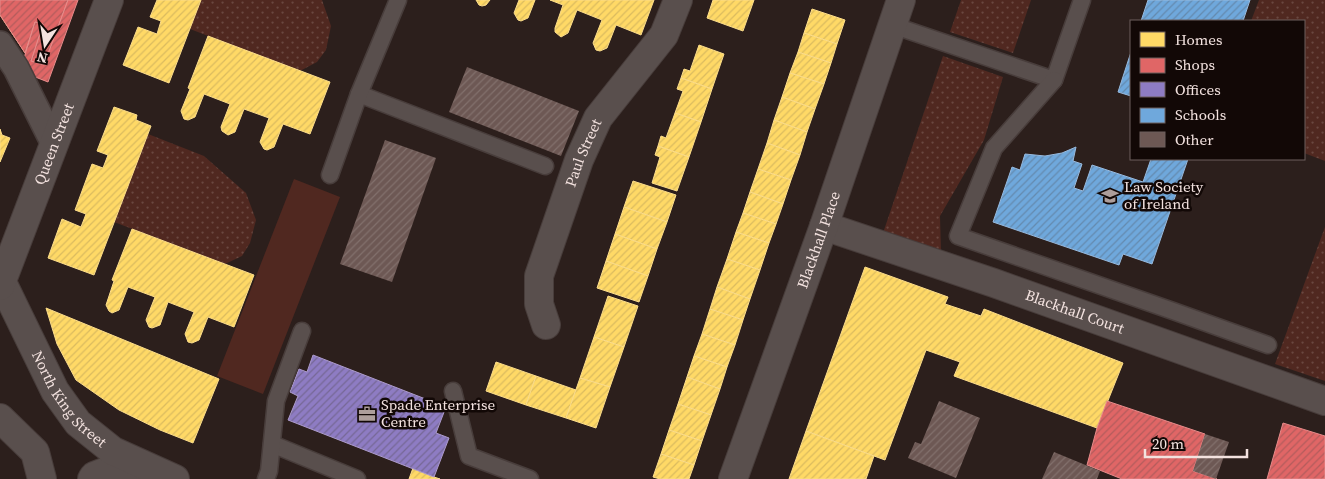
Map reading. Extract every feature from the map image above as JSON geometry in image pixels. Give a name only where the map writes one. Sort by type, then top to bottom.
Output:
[{"type":"street","name":"Queen Street","points":[[1,284],[109,0]]},
{"type":"street","name":"Paul Street","points":[[546,325],[539,304],[539,276],[579,160],[598,118],[664,35],[678,0]]},
{"type":"street","name":"Blackhall Place","points":[[733,479],[824,226],[901,0]]},
{"type":"street","points":[[0,44],[16,68],[54,144]]},
{"type":"street","name":"Blackhall Court","points":[[824,226],[994,283],[1325,401]]},
{"type":"street","name":"North King Street","points":[[1,284],[55,391],[78,423],[113,451],[175,479]]},
{"type":"street","points":[[0,418],[35,452],[42,479]]},
{"type":"street","points":[[92,479],[94,476],[117,467],[147,467]]},
{"type":"lane","points":[[330,174],[359,94],[398,0]]},
{"type":"lane","points":[[1082,0],[1054,80],[994,148],[958,236],[1268,345]]},
{"type":"lane","points":[[892,25],[1054,80]]},
{"type":"lane","points":[[359,94],[544,166]]},
{"type":"lane","points":[[266,479],[269,471],[276,401],[302,331]]},
{"type":"lane","points":[[453,391],[469,456],[530,479]]},
{"type":"lane","points":[[272,444],[357,479]]},
{"type":"shaded area","points":[[201,0],[322,0],[331,26],[326,50],[317,62],[300,71],[190,29]]},
{"type":"shaded area","points":[[961,0],[1031,0],[1013,53],[950,32]]},
{"type":"shaded area","points":[[1259,0],[1325,0],[1325,161],[1305,153],[1305,20],[1251,20]]},
{"type":"shaded area","points":[[943,56],[1003,77],[984,140],[940,216],[941,252],[883,233]]},
{"type":"shaded area","points":[[148,134],[204,156],[246,193],[256,220],[250,243],[242,256],[225,264],[114,222]]},
{"type":"shaded area","points":[[294,179],[340,197],[263,394],[217,376]]},
{"type":"shaded area","points":[[1325,227],[1325,381],[1275,364]]},
{"type":"building: Homes","points":[[0,0],[73,0],[43,80],[0,15]]},
{"type":"building: Homes","points":[[157,0],[201,0],[169,83],[123,65],[138,27],[157,34],[161,21],[150,17]]},
{"type":"building: Homes","points":[[476,0],[490,0],[486,5],[482,6]]},
{"type":"building: Homes","points":[[519,0],[535,0],[528,18],[521,21],[518,20],[514,13]]},
{"type":"building: Homes","points":[[550,0],[654,0],[641,35],[616,25],[607,48],[600,51],[596,50],[593,43],[602,20],[577,10],[568,33],[561,37],[555,32],[555,28],[563,5]]},
{"type":"building: Homes","points":[[713,0],[754,0],[743,31],[707,18]]},
{"type":"building: Homes","points":[[812,9],[845,20],[837,44],[804,33]]},
{"type":"building: Homes","points":[[804,33],[837,44],[831,63],[798,52]]},
{"type":"building: Homes","points":[[208,36],[330,82],[310,134],[283,124],[274,147],[267,150],[264,149],[260,142],[269,118],[244,109],[235,132],[228,135],[222,131],[221,127],[230,104],[204,94],[195,117],[188,120],[184,119],[181,111]]},
{"type":"building: Homes","points":[[699,45],[724,54],[712,89],[681,78],[684,69],[690,71]]},
{"type":"building: Homes","points":[[798,52],[831,63],[824,84],[790,73]]},
{"type":"building: Homes","points":[[790,73],[824,84],[815,109],[782,97]]},
{"type":"building: Homes","points":[[681,78],[712,89],[701,122],[675,113],[683,91],[677,89]]},
{"type":"building: Homes","points":[[782,97],[815,109],[807,132],[774,120]]},
{"type":"building: Homes","points":[[114,107],[137,115],[136,120],[151,126],[94,275],[48,258],[62,219],[81,227],[86,214],[75,210],[92,164],[103,168],[108,155],[97,151]]},
{"type":"building: Homes","points":[[675,113],[701,122],[689,157],[658,146],[661,136],[666,138]]},
{"type":"building: Homes","points":[[774,120],[807,132],[800,155],[767,143]]},
{"type":"building: Homes","points":[[0,129],[2,135],[10,138],[0,162]]},
{"type":"building: Homes","points":[[767,143],[800,155],[791,180],[758,169]]},
{"type":"building: Homes","points":[[658,146],[689,157],[677,191],[652,183],[660,157],[655,155]]},
{"type":"building: Homes","points":[[758,169],[791,180],[783,204],[750,192]]},
{"type":"building: Homes","points":[[633,181],[676,195],[667,222],[624,207]]},
{"type":"building: Homes","points":[[750,192],[783,204],[776,224],[743,213]]},
{"type":"building: Homes","points":[[624,207],[667,222],[657,249],[615,234]]},
{"type":"building: Homes","points":[[743,213],[776,224],[769,243],[736,232]]},
{"type":"building: Homes","points":[[132,229],[254,275],[234,327],[208,317],[199,340],[192,343],[188,342],[185,334],[194,312],[168,302],[160,325],[152,328],[149,327],[146,320],[155,297],[128,287],[119,310],[112,313],[109,311],[106,305],[114,281],[112,280]]},
{"type":"building: Homes","points":[[736,232],[769,243],[760,270],[727,259]]},
{"type":"building: Homes","points":[[615,234],[657,249],[648,276],[606,261]]},
{"type":"building: Homes","points":[[727,259],[760,270],[750,299],[717,287]]},
{"type":"building: Homes","points":[[606,261],[648,276],[639,302],[597,288]]},
{"type":"building: Homes","points":[[865,267],[948,297],[945,304],[981,316],[984,309],[1123,363],[1097,428],[954,376],[960,362],[926,350],[885,460],[806,431]]},
{"type":"building: Homes","points":[[717,287],[750,299],[743,320],[710,309]]},
{"type":"building: Homes","points":[[608,296],[638,306],[624,347],[594,337]]},
{"type":"building: Homes","points":[[46,308],[219,379],[193,443],[160,430],[119,410],[76,380],[57,344]]},
{"type":"building: Homes","points":[[710,309],[743,320],[735,345],[702,334]]},
{"type":"building: Homes","points":[[702,334],[735,345],[727,367],[694,356]]},
{"type":"building: Homes","points":[[594,337],[624,347],[610,387],[580,378]]},
{"type":"building: Homes","points":[[694,356],[727,367],[720,389],[687,377]]},
{"type":"building: Homes","points":[[496,362],[536,376],[526,405],[486,391]]},
{"type":"building: Homes","points":[[536,376],[576,390],[566,418],[526,405]]},
{"type":"building: Homes","points":[[687,377],[720,389],[711,415],[678,404]]},
{"type":"building: Homes","points":[[580,378],[610,387],[596,428],[566,418]]},
{"type":"building: Homes","points":[[678,404],[711,415],[702,441],[669,430]]},
{"type":"building: Homes","points":[[669,430],[702,441],[694,465],[661,454]]},
{"type":"building: Homes","points":[[806,431],[874,456],[866,479],[789,479]]},
{"type":"building: Homes","points":[[661,454],[694,465],[689,479],[660,479],[653,477]]},
{"type":"building: Homes","points":[[413,468],[434,477],[440,479],[409,479]]},
{"type":"building: Shops","points":[[0,0],[68,0],[44,65],[31,61],[43,24],[35,22],[25,53],[0,15]]},
{"type":"building: Shops","points":[[68,0],[78,0],[48,82],[20,71],[35,22],[43,24],[31,61],[44,65]]},
{"type":"building: Shops","points":[[1107,401],[1205,434],[1193,471],[1217,479],[1122,479],[1087,465]]},
{"type":"building: Shops","points":[[1283,423],[1325,436],[1325,479],[1267,479]]},
{"type":"building: Offices","name":"Spade Enterprise Centre","points":[[313,355],[446,407],[436,433],[449,438],[434,477],[288,420],[298,396],[290,392],[299,369],[307,372]]},
{"type":"building: Schools","points":[[1148,0],[1250,0],[1243,20],[1141,20]]},
{"type":"building: Schools","points":[[1130,55],[1130,96],[1118,92]]},
{"type":"building: Schools","points":[[1076,147],[1073,161],[1082,164],[1074,188],[1083,191],[1092,165],[1143,182],[1151,160],[1188,160],[1152,264],[1123,254],[1119,265],[993,222],[1012,167],[1020,170],[1025,154],[1045,156],[1062,153]]},
{"type":"building: Other","points":[[467,67],[579,111],[561,156],[449,112]]},
{"type":"building: Other","points":[[385,140],[436,158],[392,282],[340,264]]},
{"type":"building: Other","points":[[939,401],[980,418],[956,478],[908,458],[915,442],[921,444]]},
{"type":"building: Other","points":[[1205,434],[1229,442],[1216,479],[1193,471]]},
{"type":"building: Other","points":[[1054,452],[1100,471],[1097,479],[1042,479]]},
{"type":"place","name":"Law Society of Ireland","points":[[1110,196]]},
{"type":"place","name":"Spade Enterprise Centre","points":[[367,414]]}]
